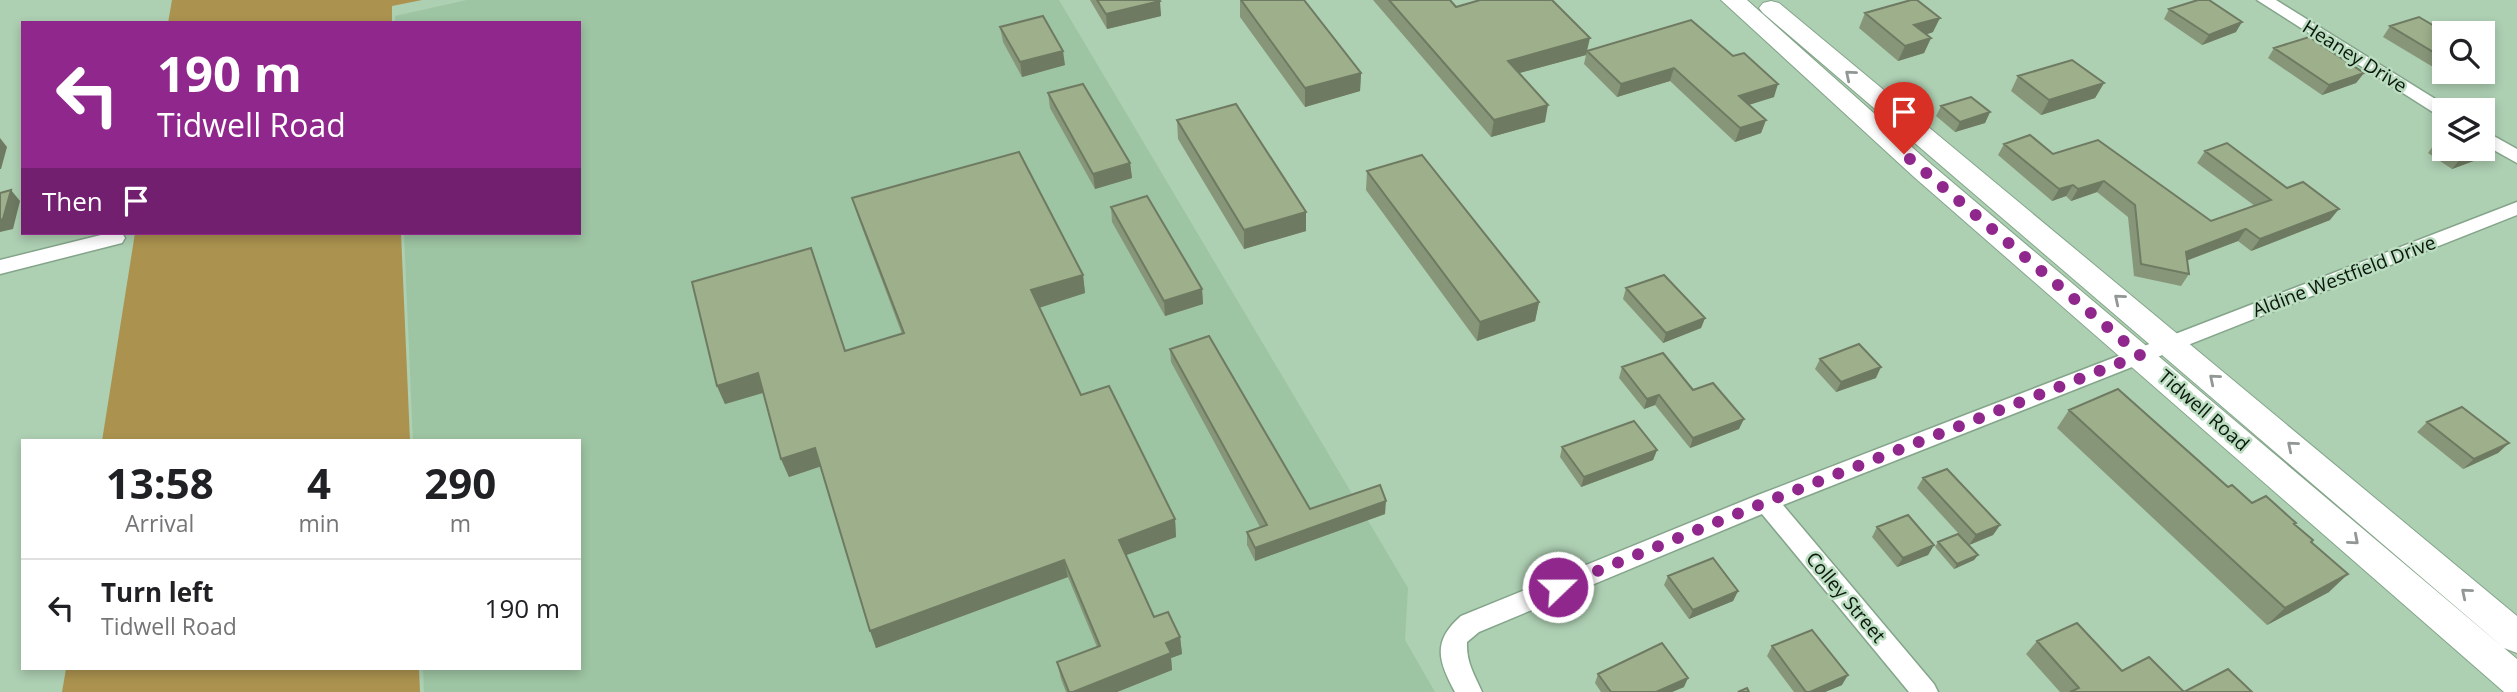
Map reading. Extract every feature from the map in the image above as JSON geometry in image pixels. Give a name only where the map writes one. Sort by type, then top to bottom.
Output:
[{"type":"main road","name":"Tidwell Road","points":[[1733,0],[1923,171],[2156,349],[2517,637]]},
{"type":"main road","name":"Tidwell Road","points":[[1761,0],[1956,164],[2515,677]]},
{"type":"main road","points":[[1923,171],[1956,164]]},
{"type":"street","name":"Heaney Drive","points":[[2264,0],[2432,104]]},
{"type":"street","points":[[2495,143],[2517,157]]},
{"type":"street","name":"Aldine Westfield Drive","points":[[1469,692],[1457,672],[1452,654],[1455,638],[1470,624],[1766,502],[2517,208]]},
{"type":"street","points":[[0,267],[115,238]]},
{"type":"street","name":"Colley Street","points":[[1766,502],[1926,692]]},
{"type":"shaded area","points":[[172,0],[422,0],[392,6],[392,21],[168,21]]},
{"type":"shaded area","points":[[467,0],[1059,0],[1408,588],[1405,640],[1435,692],[424,692],[423,670],[581,670],[581,439],[413,439],[404,235],[581,235],[581,21],[395,21],[395,16]]},
{"type":"shaded area","points":[[135,235],[401,235],[410,439],[102,439]]},
{"type":"shaded area","points":[[66,670],[419,670],[420,692],[62,692]]},
{"type":"building","points":[[1097,0],[1159,0],[1160,1],[1106,14]]},
{"type":"building","points":[[1241,0],[1304,0],[1361,73],[1305,88]]},
{"type":"building","points":[[1389,0],[1450,0],[1456,7],[1480,0],[1552,0],[1590,38],[1508,61],[1548,105],[1494,120]]},
{"type":"building","points":[[1917,0],[1940,18],[1914,25],[1931,38],[1905,46],[1865,13]]},
{"type":"building","points":[[2198,0],[2209,0],[2242,22],[2209,35],[2169,9]]},
{"type":"building","points":[[1043,16],[1063,51],[1020,62],[1000,27]]},
{"type":"building","points":[[2419,17],[2432,25],[2432,51],[2390,26]]},
{"type":"building","points":[[1691,20],[1733,56],[1744,53],[1778,84],[1739,96],[1766,120],[1740,128],[1674,68],[1621,84],[1587,51]]},
{"type":"building","points":[[2309,37],[2364,73],[2329,85],[2274,48]]},
{"type":"building","points":[[2072,60],[2104,83],[2049,100],[2018,76]]},
{"type":"building","points":[[1083,84],[1130,163],[1093,174],[1048,93]]},
{"type":"building","points":[[1971,97],[1990,112],[1960,122],[1941,106]]},
{"type":"building","points":[[1236,104],[1306,212],[1244,230],[1177,120]]},
{"type":"building","points":[[2030,135],[2053,154],[2098,140],[2211,221],[2271,200],[2205,151],[2227,143],[2287,188],[2303,182],[2339,209],[2260,239],[2246,229],[2186,252],[2189,274],[2141,264],[2135,205],[2104,181],[2078,189],[2073,185],[2059,189],[2004,144]]},
{"type":"building","points":[[1019,152],[1083,275],[1031,290],[1081,395],[1109,386],[1175,519],[1119,540],[1154,617],[1168,612],[1180,637],[1166,643],[1171,653],[1073,692],[1069,692],[1057,662],[1100,646],[1064,560],[870,631],[815,448],[781,459],[758,373],[717,386],[692,282],[811,248],[845,351],[904,333],[852,198]]},
{"type":"building","points":[[1422,155],[1539,302],[1480,322],[1367,171]]},
{"type":"building","points":[[11,190],[3,219],[0,220],[0,193]]},
{"type":"building","points":[[1147,196],[1202,289],[1164,301],[1111,207]]},
{"type":"building","points":[[1664,275],[1705,318],[1666,333],[1626,288]]},
{"type":"building","points":[[1209,336],[1310,509],[1380,485],[1386,501],[1255,548],[1247,532],[1267,525],[1170,349]]},
{"type":"building","points":[[1859,344],[1881,367],[1841,382],[1820,359]]},
{"type":"building","points":[[1663,353],[1693,390],[1713,383],[1744,419],[1693,438],[1659,395],[1647,399],[1622,367]]},
{"type":"building","points":[[2118,389],[2228,487],[2232,485],[2252,503],[2266,496],[2313,540],[2311,542],[2348,574],[2285,608],[2069,410]]},
{"type":"building","points":[[2462,407],[2509,443],[2474,459],[2427,422]]},
{"type":"building","points":[[1634,421],[1657,450],[1584,477],[1562,447]]},
{"type":"building","points":[[1947,469],[2000,525],[1976,535],[1923,478]]},
{"type":"building","points":[[1908,515],[1934,545],[1903,558],[1877,527]]},
{"type":"building","points":[[1958,534],[1978,555],[1957,564],[1938,542]]},
{"type":"building","points":[[1713,558],[1738,591],[1693,610],[1668,576]]},
{"type":"building","points":[[2077,623],[2122,671],[2149,657],[2184,692],[2070,692],[2079,688],[2037,641]]},
{"type":"building","points":[[1812,630],[1848,675],[1806,692],[1772,646]]},
{"type":"building","points":[[1662,643],[1688,678],[1656,692],[1611,692],[1598,674]]},
{"type":"building","points":[[2228,669],[2252,692],[2184,692]]},
{"type":"route","points":[[1558,587],[2140,355],[1904,154]]}]
